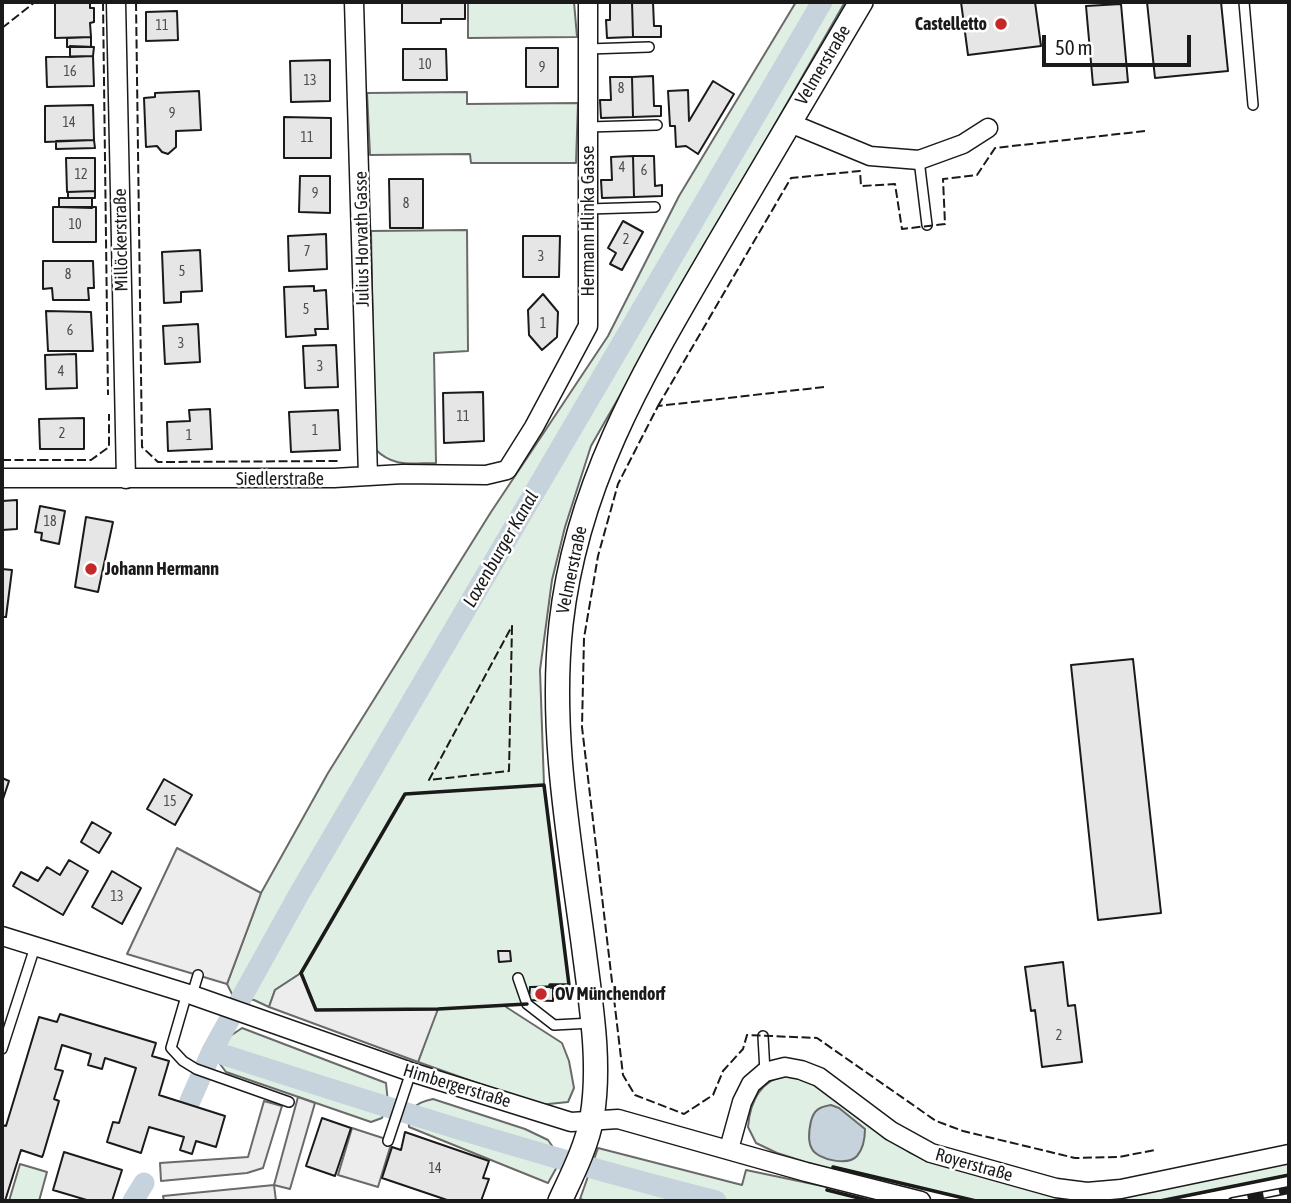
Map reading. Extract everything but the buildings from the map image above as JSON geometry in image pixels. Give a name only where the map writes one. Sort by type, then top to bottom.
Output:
[{"type":"street","name":"Millöckerstraße","points":[[116,2],[125,479]]},
{"type":"street","name":"Julius Horvath Gasse","points":[[354,2],[368,476]]},
{"type":"street","name":"Hermann Hlinka Gasse","points":[[534,427],[587,326],[588,2]]},
{"type":"street","name":"Velmerstraße","points":[[564,1192],[592,1121],[595,1092],[593,1023],[559,736],[561,626],[567,579],[586,508],[617,426],[655,352],[861,2]]},
{"type":"street","points":[[790,123],[870,156],[919,160],[962,144],[988,128]]},
{"type":"street","name":"Siedlerstraße","points":[[2,478],[486,475],[507,470],[534,427]]},
{"type":"street","name":"Himbergerstraße","points":[[2,936],[190,994],[411,1072],[571,1122],[618,1119],[921,1201]]},
{"type":"street","name":"Royerstraße","points":[[765,1072],[785,1067],[819,1077],[891,1132],[931,1153],[1056,1188],[1087,1192],[1121,1189],[1289,1154]]},
{"type":"street","points":[[729,1149],[751,1084],[765,1072]]},
{"type":"lane","points":[[1244,2],[1253,105]]},
{"type":"lane","points":[[588,49],[649,47]]},
{"type":"lane","points":[[588,127],[657,125]]},
{"type":"lane","points":[[919,160],[926,225]]},
{"type":"lane","points":[[588,209],[655,207]]},
{"type":"lane","points":[[2,1045],[35,947]]},
{"type":"lane","points":[[198,975],[171,1048],[183,1061],[197,1069],[289,1102]]},
{"type":"lane","points":[[518,978],[527,1004],[539,1016],[554,1025],[593,1023]]},
{"type":"lane","points":[[763,1036],[765,1072]]},
{"type":"lane","points":[[388,1141],[411,1072]]},
{"type":"green space","points":[[468,2],[574,2],[577,37],[468,38]]},
{"type":"green space","points":[[796,2],[845,2],[591,446],[565,527],[552,580],[540,670],[544,785],[569,985],[530,987],[530,1004],[503,1005],[562,1043],[569,1061],[574,1088],[568,1102],[539,1105],[418,1062],[437,1009],[316,1010],[301,973],[275,990],[269,1007],[254,1000],[234,998],[227,984],[261,893],[328,773],[491,512],[608,336],[679,196]]},
{"type":"green space","points":[[467,92],[467,104],[578,103],[576,163],[471,163],[470,154],[370,155],[367,93]]},
{"type":"green space","points":[[467,230],[468,351],[434,353],[436,463],[396,462],[375,449],[371,231]]},
{"type":"green space","points":[[242,1028],[386,1083],[388,1103],[382,1118],[371,1122],[226,1072],[217,1060],[223,1041]]},
{"type":"green space","points":[[786,1075],[803,1078],[818,1087],[909,1152],[922,1158],[1074,1199],[1289,1160],[1289,1175],[1162,1201],[976,1201],[833,1167],[831,1170],[777,1153],[756,1143],[748,1127],[754,1101],[769,1082]]},
{"type":"green space","points":[[433,1099],[525,1129],[548,1140],[555,1150],[558,1165],[548,1183],[409,1127],[409,1115],[414,1107]]},
{"type":"green space","points":[[598,1148],[742,1185],[746,1170],[827,1187],[827,1190],[871,1201],[587,1201],[580,1199]]},
{"type":"green space","points":[[20,1164],[47,1172],[39,1201],[9,1201]]},
{"type":"shaded area","points":[[177,848],[261,893],[227,984],[127,954]]},
{"type":"shaded area","points":[[301,973],[316,1010],[438,1009],[418,1062],[269,1007],[275,990]]},
{"type":"shaded area","points":[[298,1097],[315,1103],[290,1189],[274,1185]]},
{"type":"shaded area","points":[[264,1101],[282,1106],[263,1168],[247,1173],[161,1181],[160,1163],[248,1157]]},
{"type":"shaded area","points":[[831,1105],[839,1108],[865,1129],[861,1150],[853,1159],[827,1159],[815,1153],[810,1146],[809,1132],[815,1112]]},
{"type":"shaded area","points":[[352,1128],[392,1141],[378,1187],[338,1175]]},
{"type":"shaded area","points":[[274,1185],[276,1201],[164,1201],[163,1196]]},
{"type":"waterway","name":"Laxenburger Kanal","points":[[190,1101],[212,1051],[299,894],[822,2]]},
{"type":"waterway","points":[[212,1051],[525,1149],[716,1201]]},
{"type":"waterway","name":"Laxenburger Kanal","points":[[133,1201],[144,1183]]},
{"type":"railway","points":[[1232,1201],[1289,1190]]},
{"type":"fence","points":[[2,28],[35,2]]},
{"type":"fence","points":[[103,2],[108,395]]},
{"type":"fence","points":[[136,2],[142,447],[158,462],[338,461]]},
{"type":"fence","points":[[658,406],[791,178],[860,171],[861,186],[895,184],[902,229],[945,224],[943,179],[977,175],[995,148],[1145,131]]},
{"type":"fence","points":[[824,387],[658,406],[618,484],[598,556],[584,638],[582,727],[623,1075],[635,1095],[684,1114],[713,1095],[723,1071],[743,1049],[747,1035],[817,1038],[936,1121],[963,1131],[1075,1158],[1119,1157],[1155,1150]]},
{"type":"fence","points":[[2,460],[91,460],[109,447],[109,414]]},
{"type":"fence","points":[[512,626],[509,771],[429,780],[512,626]]},
{"type":"wall","points":[[527,1004],[438,1009],[316,1010],[301,973],[405,794],[544,785],[569,985],[550,985],[551,987]]},
{"type":"wall","points":[[833,1167],[976,1201]]},
{"type":"wall","points":[[1160,1201],[1289,1175]]},
{"type":"wall","points":[[827,1190],[871,1201]]},
{"type":"place","name":"Castelletto","points":[[1001,24]]},
{"type":"place","name":"Johann Hermann","points":[[91,569]]},
{"type":"place","name":"OV Münchendorf","points":[[541,994]]}]
